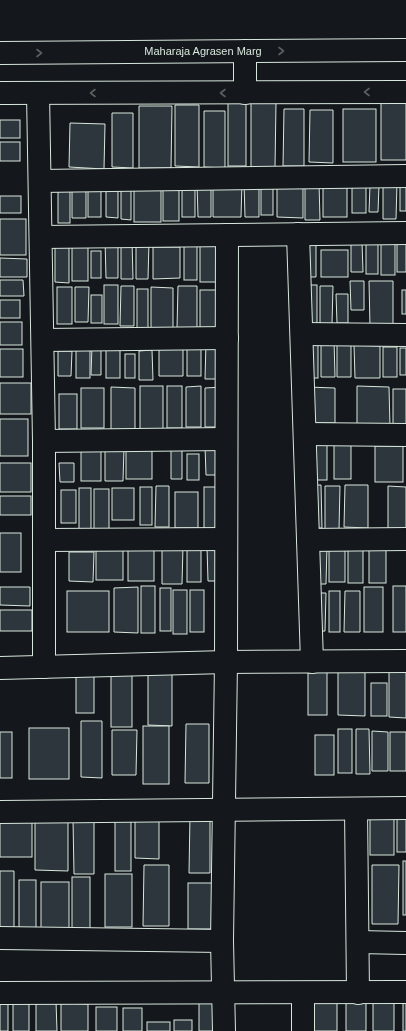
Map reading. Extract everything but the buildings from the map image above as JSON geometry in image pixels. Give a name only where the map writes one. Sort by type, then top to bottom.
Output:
[{"type":"street","name":"Maharaja Agrasen Marg","points":[[0,53],[406,50]]},
{"type":"street","points":[[245,51],[245,93]]},
{"type":"street","points":[[0,93],[406,92]]},
{"type":"street","points":[[38,93],[42,237],[45,540],[44,667]]},
{"type":"street","points":[[40,181],[406,176]]},
{"type":"street","points":[[42,237],[406,233]]},
{"type":"street","points":[[298,234],[312,662]]},
{"type":"street","points":[[224,1031],[222,941],[226,662],[227,235]]},
{"type":"street","points":[[302,334],[406,335]]},
{"type":"street","points":[[43,340],[226,338]]},
{"type":"street","points":[[305,434],[406,435]]},
{"type":"street","points":[[44,441],[226,440]]},
{"type":"street","points":[[45,540],[226,539]]},
{"type":"street","points":[[308,540],[406,539]]},
{"type":"street","points":[[0,668],[226,662],[406,662]]},
{"type":"street","points":[[0,812],[406,808]]},
{"type":"street","points":[[356,809],[358,993]]},
{"type":"street","points":[[0,938],[222,941]]},
{"type":"street","points":[[358,942],[406,943]]},
{"type":"street","points":[[0,993],[406,992]]},
{"type":"street","points":[[303,993],[303,1031]]}]
